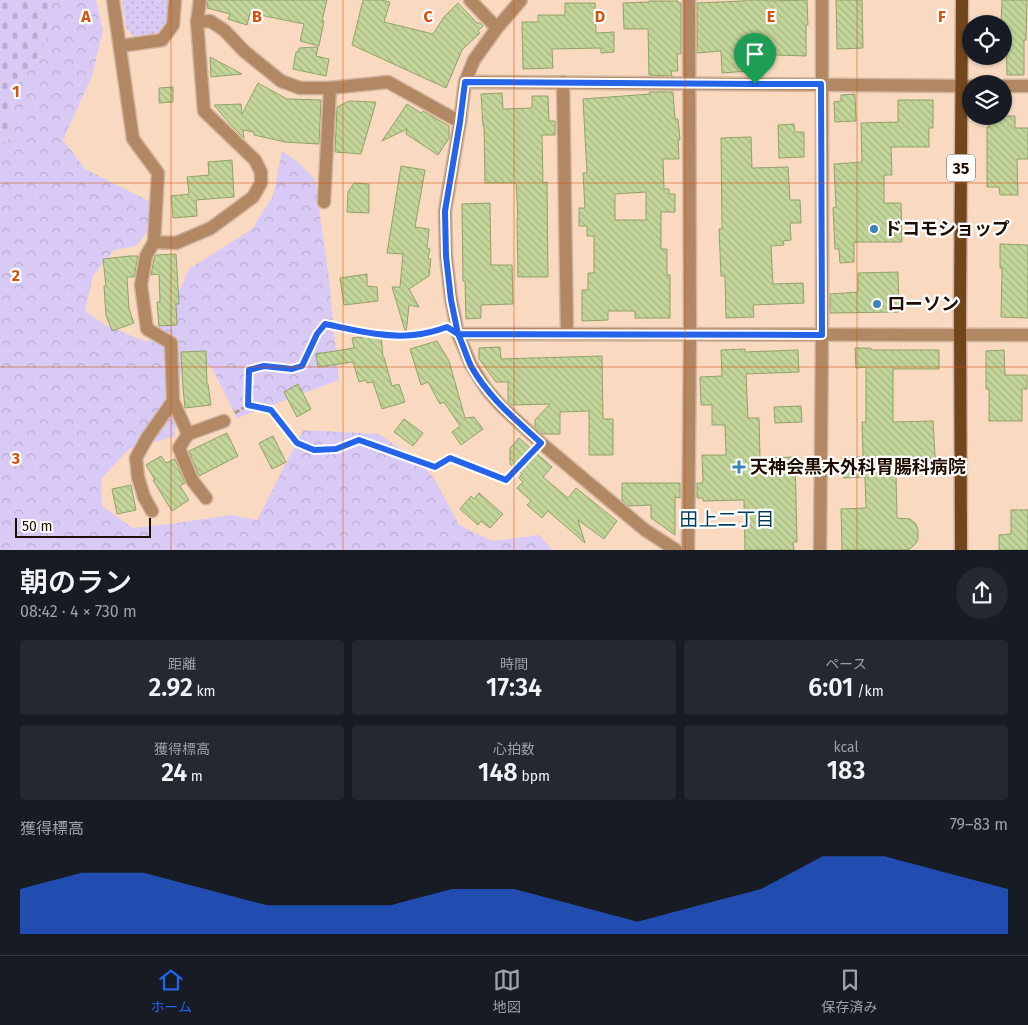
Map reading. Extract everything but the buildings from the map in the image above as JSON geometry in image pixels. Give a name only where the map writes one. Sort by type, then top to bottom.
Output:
[{"type":"main road","name":"35","points":[[962,0],[966,75]]},
{"type":"main road","name":"35","points":[[961,550],[960,335],[966,125]]},
{"type":"street","points":[[113,0],[133,139],[158,173],[154,242],[146,256],[141,285],[147,329],[171,344],[173,401],[188,434]]},
{"type":"street","points":[[120,46],[162,40],[173,25],[175,0]]},
{"type":"street","points":[[154,242],[176,243],[211,228],[253,197],[261,182],[261,172],[255,160],[204,111],[196,22],[200,0]]},
{"type":"street","points":[[470,0],[497,28]]},
{"type":"street","points":[[521,0],[497,28],[474,60],[465,82],[445,211],[446,256],[451,300],[458,334],[470,365],[487,390],[502,407],[541,443],[645,530],[676,550]]},
{"type":"street","points":[[688,550],[690,334],[689,0]]},
{"type":"street","points":[[820,550],[822,0]]},
{"type":"street","points":[[196,22],[210,21],[224,30],[244,51],[281,81],[300,88],[330,88],[388,82],[460,122]]},
{"type":"street","points":[[465,82],[962,86]]},
{"type":"street","points":[[563,82],[567,334]]},
{"type":"street","points":[[1012,86],[1028,86]]},
{"type":"street","points":[[324,202],[330,88]]},
{"type":"street","points":[[458,334],[1028,335]]},
{"type":"street","points":[[152,511],[144,497],[138,477],[136,458],[147,438],[173,401]]},
{"type":"street","points":[[206,498],[192,480],[179,448],[188,434],[224,421]]},
{"type":"path","points":[[248,405],[249,370],[264,366],[292,369],[302,366],[317,334],[325,324],[388,336],[413,335],[447,327],[458,334]]},
{"type":"path","points":[[224,421],[248,405],[271,410],[297,443],[314,450],[336,449],[359,440],[435,467],[450,458],[506,480],[541,443]]},
{"type":"green space","points":[[0,0],[49,0],[46,40],[36,60],[10,93],[14,133],[0,148]]},
{"type":"green space","points":[[49,0],[96,0],[103,30],[92,76],[63,140],[85,169],[149,201],[152,226],[136,246],[114,250],[93,276],[85,311],[107,326],[147,342],[172,307],[189,269],[252,229],[273,196],[282,151],[298,162],[315,179],[329,279],[339,380],[237,418],[212,368],[193,353],[182,363],[175,436],[129,449],[101,479],[102,506],[133,528],[230,515],[257,520],[303,430],[379,434],[418,462],[434,478],[459,525],[492,541],[539,535],[553,550],[0,550],[0,148],[14,133],[10,93],[36,60],[46,40]]},
{"type":"green space","points":[[122,0],[169,0],[166,23],[157,33],[134,37],[126,28]]},
{"type":"place","name":"ドコモショップ","points":[[874,229]]},
{"type":"place","name":"ローソン","points":[[877,304]]},
{"type":"place","name":"天神会黒木外科胃腸科病院","points":[[739,467]]},
{"type":"district","name":"田上二丁目","points":[[727,519]]},
{"type":"route","points":[[755,84],[465,82],[445,211],[446,256],[451,300],[458,334],[447,327],[413,335],[388,336],[325,324],[317,334],[302,366],[292,369],[264,366],[249,370],[248,405],[271,410],[297,443],[314,450],[336,449],[359,440],[435,467],[450,458],[506,480],[541,443],[502,407],[487,390],[470,365],[458,334],[822,335],[821,84],[755,84]]}]
